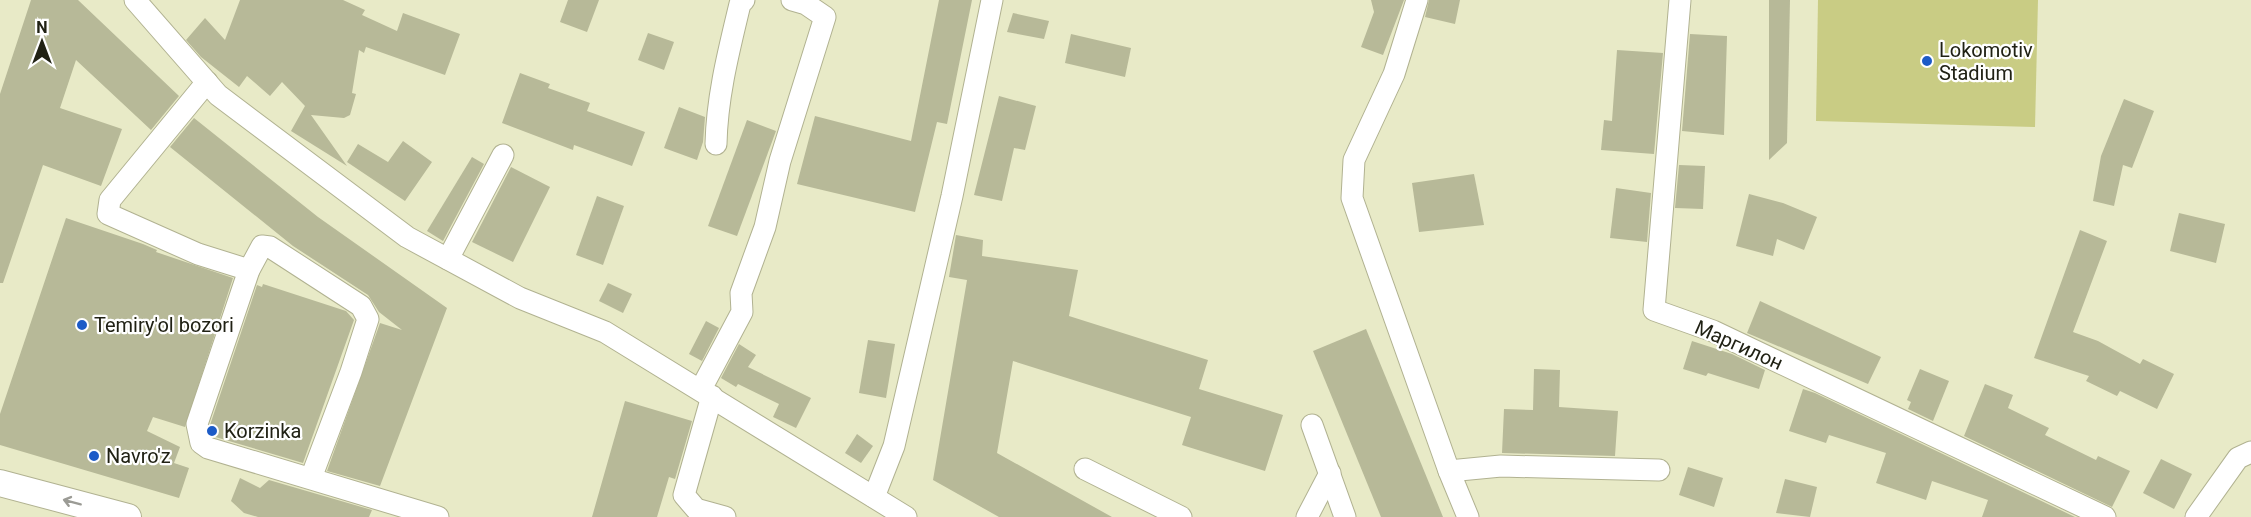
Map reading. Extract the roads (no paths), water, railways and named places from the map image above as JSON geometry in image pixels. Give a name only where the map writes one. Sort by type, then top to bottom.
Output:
[{"type":"main road","points":[[0,483],[128,517]]},
{"type":"street","points":[[716,144],[716,118],[725,65],[740,4],[744,0]]},
{"type":"street","points":[[725,517],[696,509],[684,495],[707,393],[742,312],[741,293],[765,227],[780,161],[825,17],[806,4],[792,0]]},
{"type":"street","points":[[874,497],[894,446],[952,196],[992,0]]},
{"type":"street","points":[[1417,0],[1394,74],[1354,160],[1352,198],[1449,471],[1468,517]]},
{"type":"street","name":"Маргилон","points":[[1680,0],[1654,310],[1713,331],[2105,517]]},
{"type":"street","points":[[138,1],[218,95],[407,237],[520,298],[605,332],[906,517]]},
{"type":"street","points":[[207,82],[110,200],[108,214],[198,254],[249,270]]},
{"type":"street","points":[[448,259],[503,155]]},
{"type":"street","points":[[311,478],[351,372],[368,319],[366,311],[270,247],[260,248],[249,270],[197,424],[201,443],[208,448],[438,517]]},
{"type":"street","points":[[1312,424],[1345,517]]},
{"type":"street","points":[[2196,517],[2238,458],[2251,452]]},
{"type":"street","points":[[1449,471],[1501,466],[1659,470]]},
{"type":"street","points":[[1085,469],[1180,517]]},
{"type":"street","points":[[1307,517],[1330,473]]},
{"type":"place","name":"Lokomotiv Stadium","points":[[1927,61]]},
{"type":"place","name":"Temiry'ol bozori","points":[[82,325]]},
{"type":"place","name":"Korzinka","points":[[212,431]]},
{"type":"place","name":"Navro'z","points":[[94,456]]}]
